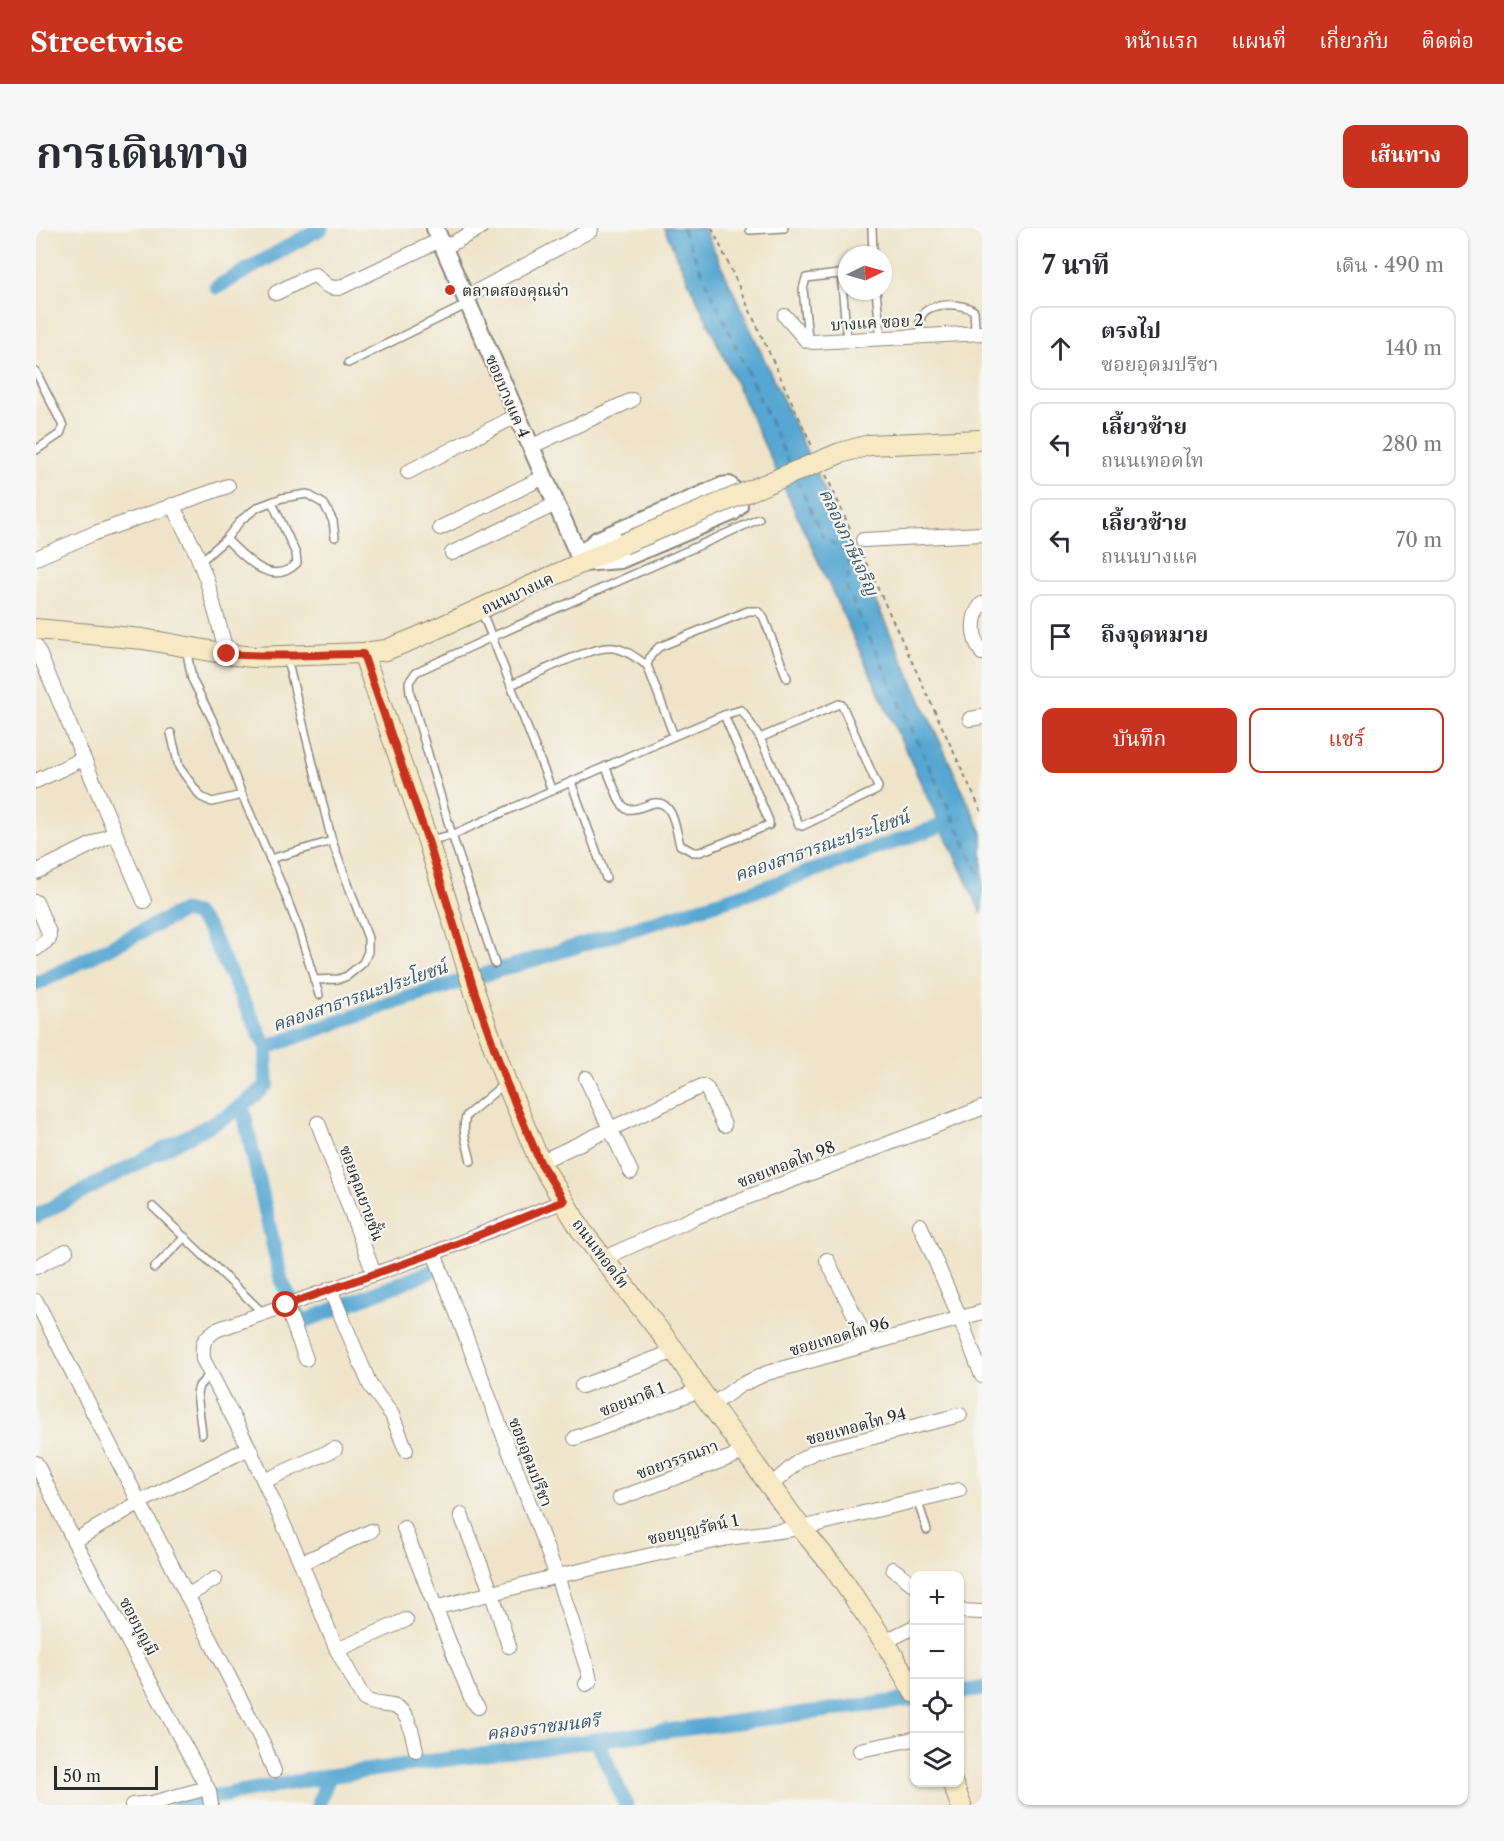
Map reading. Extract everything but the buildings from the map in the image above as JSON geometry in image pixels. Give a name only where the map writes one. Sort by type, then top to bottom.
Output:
[{"type":"main road","name":"ถนนบางแค","points":[[36,629],[142,639],[253,657],[363,654],[386,650],[481,610],[623,544],[840,453],[869,445],[981,440]]},
{"type":"main road","name":"ถนนเทอดไท","points":[[363,654],[428,841],[466,967],[506,1082],[540,1162],[581,1230],[675,1351],[745,1452],[801,1528],[834,1568],[884,1641],[910,1684]]},
{"type":"main road","points":[[954,1787],[962,1805]]},
{"type":"street","points":[[276,293],[315,275],[325,286],[339,288],[440,239],[480,228]]},
{"type":"street","points":[[467,301],[591,230]]},
{"type":"street","name":"ซอยบางแค 4","points":[[440,239],[582,563]]},
{"type":"street","name":"บางแค ซอย 2","points":[[785,316],[808,341],[977,333]]},
{"type":"street","points":[[530,447],[632,400]]},
{"type":"street","points":[[408,472],[516,416]]},
{"type":"street","points":[[440,528],[544,477]]},
{"type":"street","points":[[729,485],[734,489],[739,500],[739,506],[733,512],[620,560],[582,563],[589,548],[597,540],[722,486],[729,485]]},
{"type":"street","points":[[36,558],[95,533],[228,486]]},
{"type":"street","points":[[452,552],[556,504]]},
{"type":"street","points":[[172,505],[200,562],[227,654]]},
{"type":"street","points":[[858,537],[982,534]]},
{"type":"street","points":[[982,604],[976,611],[974,626],[976,640],[982,653]]},
{"type":"street","points":[[36,646],[144,901]]},
{"type":"street","points":[[36,781],[83,759]]},
{"type":"street","points":[[36,872],[115,833]]},
{"type":"street","points":[[36,902],[50,933],[49,939],[36,949]]},
{"type":"street","points":[[586,1078],[631,1172]]},
{"type":"street","points":[[540,1162],[702,1086],[707,1089],[724,1125]]},
{"type":"street","name":"ซอยเทอดไท 98","points":[[604,1258],[698,1216],[982,1108]]},
{"type":"street","name":"ซอยคุณยายชั้น","points":[[318,1123],[374,1274]]},
{"type":"street","points":[[416,1750],[407,1719],[401,1709],[396,1706],[372,1704],[364,1699],[337,1650],[249,1448],[203,1359],[202,1345],[207,1336],[216,1330],[434,1253],[564,1201]]},
{"type":"street","points":[[920,1225],[982,1376]]},
{"type":"street","points":[[36,1267],[66,1251]]},
{"type":"street","name":"ซอยอุดมปรีชา","points":[[434,1253],[557,1576],[588,1671],[590,1681],[586,1684]]},
{"type":"street","points":[[827,1260],[869,1344]]},
{"type":"street","points":[[330,1289],[370,1385],[392,1415],[406,1450]]},
{"type":"street","points":[[36,1301],[263,1743],[274,1771]]},
{"type":"street","points":[[286,1305],[306,1359]]},
{"type":"street","name":"ซอยเทอดไท 96","points":[[706,1397],[739,1386],[767,1373],[982,1312]]},
{"type":"street","points":[[582,1386],[675,1351]]},
{"type":"street","name":"ซอยมาดี 1","points":[[575,1438],[706,1397]]},
{"type":"street","name":"ซอยเทอดไท 94","points":[[770,1486],[806,1455],[960,1415]]},
{"type":"street","points":[[74,1541],[140,1502],[249,1448]]},
{"type":"street","points":[[264,1481],[335,1449]]},
{"type":"street","name":"ซอยวรรณภา","points":[[620,1498],[745,1452]]},
{"type":"street","name":"ซอยบุญมี","points":[[38,1471],[209,1795]]},
{"type":"street","name":"ซอยบุญรัตน์ 1","points":[[435,1608],[557,1576],[728,1538],[801,1528],[959,1490]]},
{"type":"street","points":[[461,1515],[492,1594],[509,1646]]},
{"type":"street","points":[[404,1528],[472,1700],[478,1707]]},
{"type":"street","points":[[301,1563],[370,1532]]},
{"type":"street","points":[[893,1569],[910,1582]]},
{"type":"street","points":[[187,1596],[215,1579]]},
{"type":"street","points":[[964,1611],[980,1610]]},
{"type":"street","points":[[337,1650],[406,1620]]},
{"type":"street","points":[[884,1641],[910,1629]]},
{"type":"street","points":[[860,1750],[910,1740]]},
{"type":"street","points":[[132,1805],[209,1795]]},
{"type":"lane","points":[[750,230],[784,228]]},
{"type":"lane","points":[[872,228],[873,246]]},
{"type":"lane","points":[[808,341],[804,282],[806,278],[838,274]]},
{"type":"lane","points":[[845,300],[847,340]]},
{"type":"lane","points":[[877,300],[881,338]]},
{"type":"lane","points":[[348,363],[467,301]]},
{"type":"lane","points":[[922,336],[919,322],[923,314],[930,307],[943,305],[968,306],[974,311],[977,333]]},
{"type":"lane","points":[[36,372],[63,426],[60,434],[36,450]]},
{"type":"lane","points":[[200,562],[226,539],[241,520],[258,507],[282,498],[307,494],[324,504],[333,521],[335,537]]},
{"type":"lane","points":[[226,539],[256,567],[275,574],[290,571],[297,563],[296,554],[272,502]]},
{"type":"lane","points":[[495,964],[452,835],[410,693],[409,682],[416,672],[759,519]]},
{"type":"lane","points":[[481,610],[552,790]]},
{"type":"lane","points":[[647,665],[651,655],[660,647],[748,611],[757,611],[763,616],[787,678]]},
{"type":"lane","points":[[186,646],[192,680],[214,725],[299,930],[319,995]]},
{"type":"lane","points":[[511,685],[596,649],[613,648],[624,651],[647,665],[674,736]]},
{"type":"lane","points":[[287,657],[332,841],[368,938],[368,952],[363,963],[339,979],[314,980]]},
{"type":"lane","points":[[428,841],[452,835],[674,736],[724,715],[743,711],[760,738],[799,825],[802,826],[877,790],[878,787],[842,705],[838,704],[760,738]]},
{"type":"lane","points":[[606,768],[620,802],[626,809],[634,810],[655,802],[664,804],[669,809],[680,845],[693,852],[700,852],[769,825],[724,715]]},
{"type":"lane","points":[[171,733],[179,768],[201,797],[212,802],[242,795]]},
{"type":"lane","points":[[571,782],[606,878]]},
{"type":"lane","points":[[270,859],[332,841]]},
{"type":"lane","points":[[471,1161],[463,1128],[465,1120],[468,1114],[506,1082]]},
{"type":"lane","points":[[153,1206],[263,1313]]},
{"type":"lane","points":[[154,1268],[185,1237]]},
{"type":"lane","points":[[202,1434],[197,1393],[199,1386],[211,1373]]},
{"type":"lane","points":[[917,1499],[927,1530]]},
{"type":"path","points":[[712,228],[816,455]]},
{"type":"path","points":[[826,476],[858,537]]},
{"type":"path","points":[[862,554],[982,813]]},
{"type":"water","points":[[664,228],[704,228],[982,833],[982,915]]},
{"type":"waterway","points":[[217,287],[321,228]]},
{"type":"waterway","name":"คลองสาธารณะประโยชน์","points":[[36,1216],[227,1116],[267,1084],[265,1067],[267,1049],[276,1044],[389,1004],[752,892],[957,820]]},
{"type":"waterway","points":[[36,984],[183,911],[195,914],[208,928],[267,1049]]},
{"type":"waterway","points":[[242,1105],[281,1280],[302,1322],[432,1271]]},
{"type":"waterway","name":"คลองราชมนตรี","points":[[964,1691],[982,1689]]},
{"type":"waterway","name":"คลองราชมนตรี","points":[[178,1805],[329,1776],[910,1700]]},
{"type":"waterway","points":[[597,1741],[626,1805]]},
{"type":"waterway","points":[[318,1805],[329,1776]]},
{"type":"ferry route","points":[[682,228],[790,465]]},
{"type":"ferry route","points":[[797,480],[823,537],[850,555],[847,589],[982,880]]},
{"type":"place","name":"ตลาดสองคุณจ่า","points":[[450,290]]},
{"type":"route","points":[[227,654],[287,657],[363,654],[428,841],[475,993],[506,1082],[540,1162],[564,1201],[434,1253],[286,1305]]},
{"type":"water label","name":"คลองภาษีเจริญ","points":[[849,542]]}]
